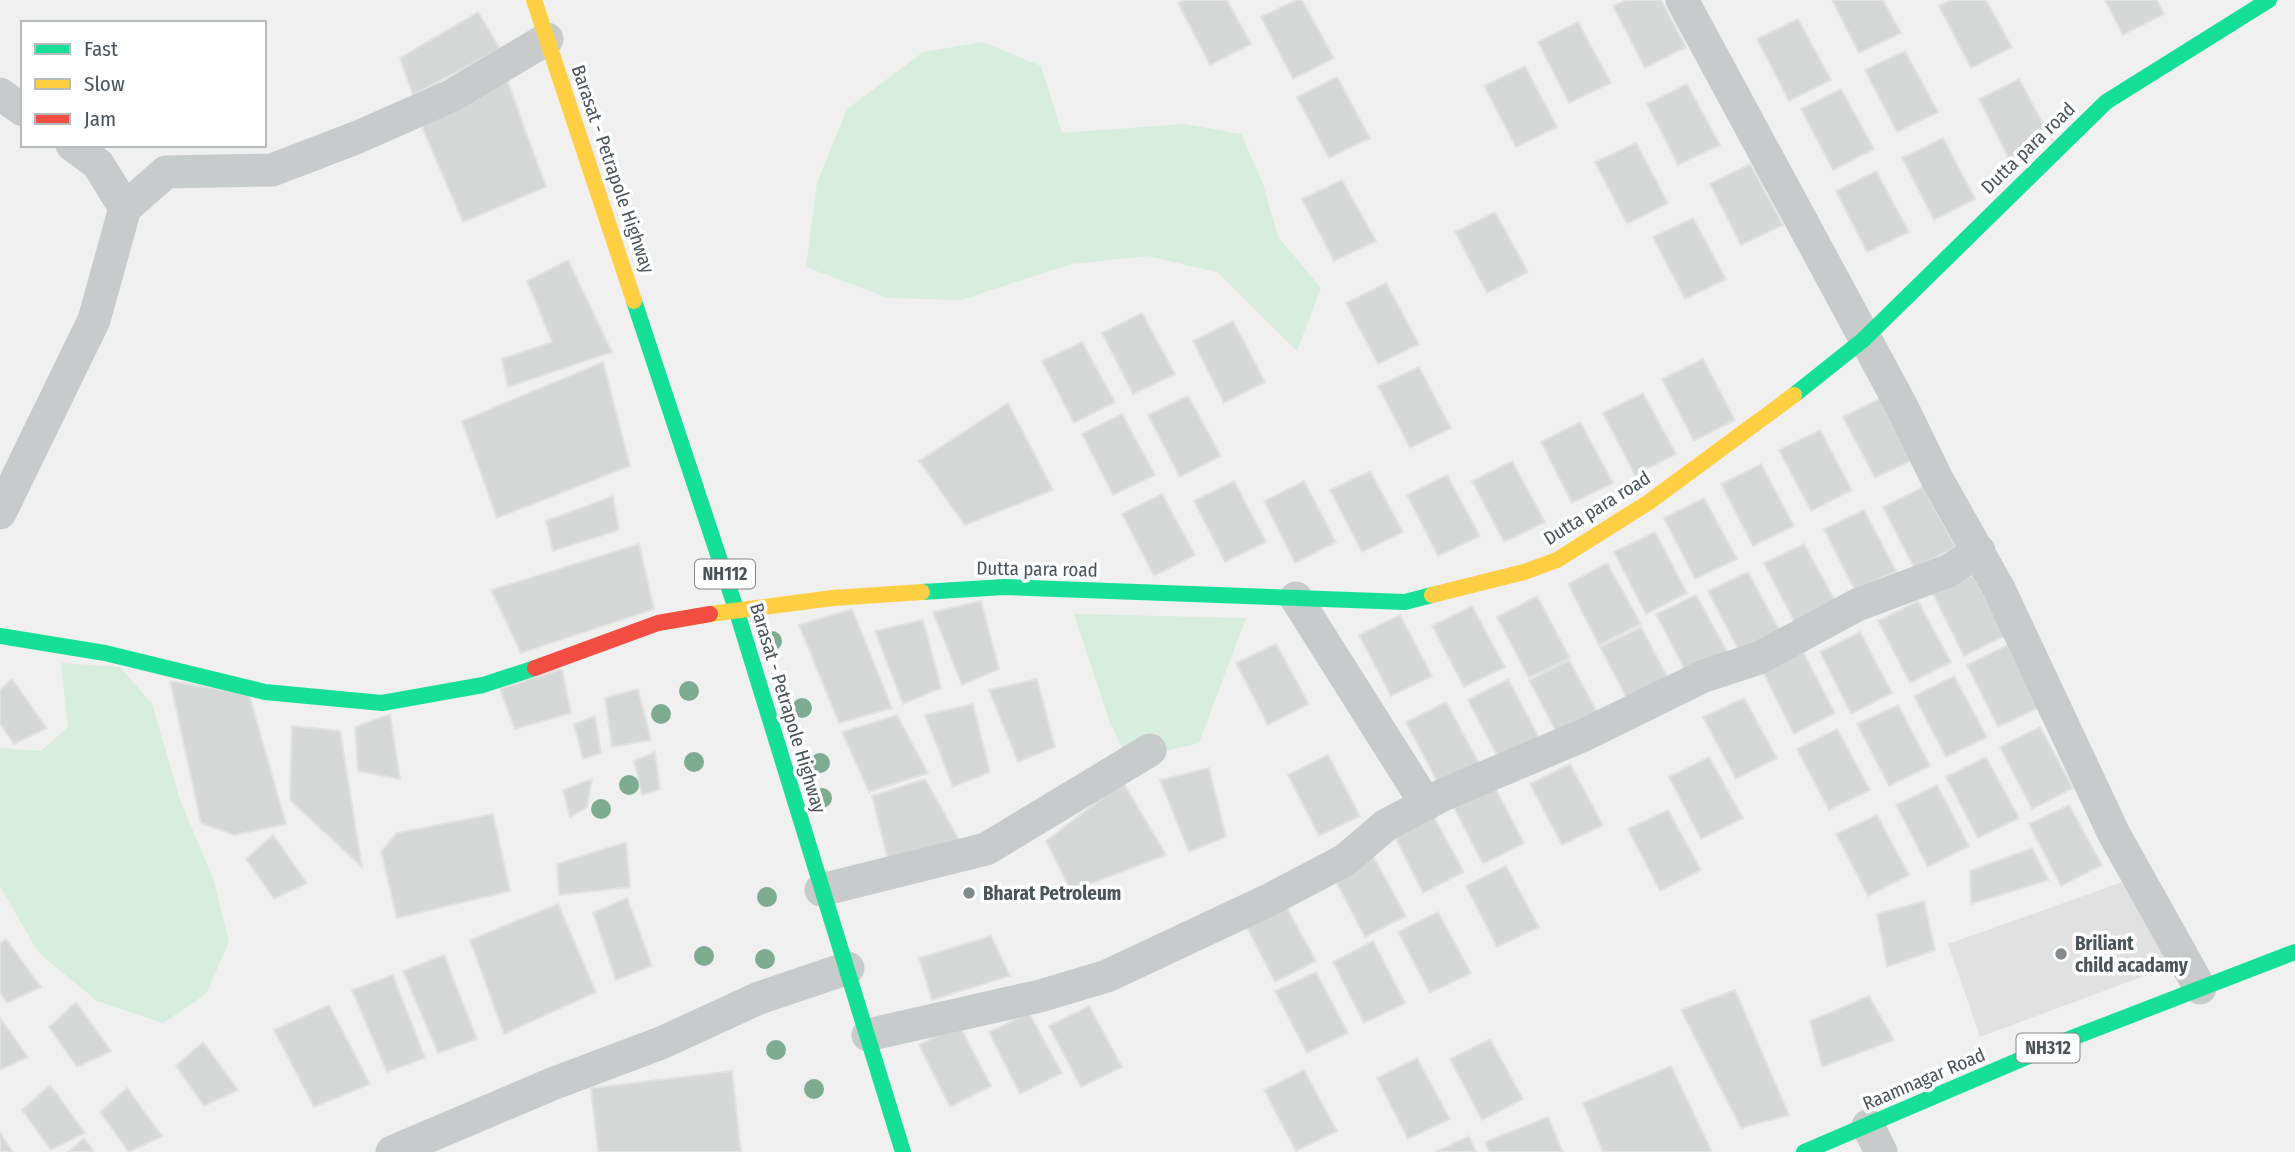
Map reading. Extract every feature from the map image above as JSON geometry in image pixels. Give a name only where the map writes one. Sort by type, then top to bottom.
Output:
[{"type":"main road","name":"Barasat - Petrapole Highway","points":[[534,0],[736,609],[903,1152]]},
{"type":"main road","name":"Dutta para road","points":[[0,636],[105,653],[265,692],[382,703],[483,685],[555,663],[658,623],[736,609],[833,598],[1005,587],[1405,602],[1524,572],[1558,560],[1649,502],[1863,340],[2106,102],[2269,0]]},
{"type":"main road","name":"Raamnagar Road","points":[[1804,1152],[1874,1139],[2064,1041],[2295,952]]},
{"type":"street","points":[[1682,0],[1979,551],[2114,834],[2200,988]]},
{"type":"street","points":[[0,513],[94,320],[125,208],[166,172],[272,170],[358,137],[450,96],[547,39]]},
{"type":"street","points":[[0,94],[21,109]]},
{"type":"street","points":[[75,147],[98,164],[125,208]]},
{"type":"street","points":[[869,1035],[1040,996],[1107,976],[1269,900],[1345,860],[1386,825],[1426,804],[1584,735],[1704,676],[1759,658],[1857,605],[1948,571],[1979,551]]},
{"type":"street","points":[[1296,598],[1426,804]]},
{"type":"street","points":[[821,890],[986,849],[1150,750]]},
{"type":"street","points":[[391,1152],[552,1084],[661,1043],[759,998],[848,968]]},
{"type":"shaded area","name":"Briliant child acadamy","points":[[2131,879],[2176,964],[1980,1037],[1948,944]]},
{"type":"green space","points":[[983,42],[1041,66],[1062,133],[1184,124],[1241,134],[1263,184],[1278,237],[1321,288],[1297,351],[1217,272],[1148,256],[1071,264],[961,300],[888,298],[806,267],[817,183],[847,109],[923,52]]},
{"type":"green space","points":[[1074,614],[1246,618],[1199,743],[1128,760],[1109,720]]},
{"type":"green space","points":[[61,663],[120,667],[152,704],[180,800],[214,881],[229,942],[206,994],[163,1023],[97,1001],[38,952],[0,886],[0,748],[41,751],[68,727]]},
{"type":"building","points":[[1184,0],[1227,0],[1251,44],[1210,65],[1178,3]]},
{"type":"building","points":[[1296,0],[1302,0],[1334,58],[1293,79],[1261,17]]},
{"type":"building","points":[[1626,0],[1661,0],[1686,47],[1645,68],[1613,6]]},
{"type":"building","points":[[1832,0],[1883,0],[1901,33],[1859,53]]},
{"type":"building","points":[[1951,0],[1986,0],[2012,47],[1971,68],[1939,6]]},
{"type":"building","points":[[2105,0],[2157,0],[2164,14],[2123,35]]},
{"type":"building","points":[[478,12],[500,49],[413,95],[400,58]]},
{"type":"building","points":[[1798,19],[1831,80],[1789,101],[1757,39]]},
{"type":"building","points":[[1578,22],[1611,83],[1569,103],[1538,42]]},
{"type":"building","points":[[1905,51],[1938,112],[1897,132],[1865,70]]},
{"type":"building","points":[[502,66],[546,187],[463,222],[418,118]]},
{"type":"building","points":[[1525,66],[1557,127],[1516,147],[1484,86]]},
{"type":"building","points":[[1337,77],[1370,138],[1329,158],[1297,97]]},
{"type":"building","points":[[2019,79],[2052,140],[2010,161],[1979,99]]},
{"type":"building","points":[[1687,84],[1720,145],[1678,165],[1647,104]]},
{"type":"building","points":[[1841,89],[1874,149],[1833,170],[1801,109]]},
{"type":"building","points":[[1943,138],[1975,199],[1934,220],[1902,158]]},
{"type":"building","points":[[1636,143],[1668,203],[1627,224],[1595,162]]},
{"type":"building","points":[[1750,164],[1783,225],[1741,245],[1710,184]]},
{"type":"building","points":[[1876,171],[1909,232],[1867,252],[1836,191]]},
{"type":"building","points":[[1342,180],[1376,241],[1334,261],[1302,199]]},
{"type":"building","points":[[1495,212],[1528,272],[1487,293],[1455,232]]},
{"type":"building","points":[[1693,218],[1726,279],[1685,299],[1653,237]]},
{"type":"building","points":[[568,260],[612,352],[508,387],[502,359],[552,342],[527,281]]},
{"type":"building","points":[[1386,283],[1419,344],[1378,364],[1346,303]]},
{"type":"building","points":[[1142,313],[1175,374],[1133,394],[1102,333]]},
{"type":"building","points":[[1233,321],[1265,382],[1224,403],[1193,341]]},
{"type":"building","points":[[1082,342],[1115,402],[1074,423],[1042,361]]},
{"type":"building","points":[[1703,359],[1735,420],[1694,441],[1662,379]]},
{"type":"building","points":[[603,362],[630,466],[497,518],[462,421]]},
{"type":"building","points":[[1419,367],[1451,428],[1410,448],[1378,386]]},
{"type":"building","points":[[1643,393],[1676,454],[1635,475],[1603,413]]},
{"type":"building","points":[[1188,396],[1221,456],[1180,477],[1148,415]]},
{"type":"building","points":[[1883,397],[1916,458],[1875,478],[1843,417]]},
{"type":"building","points":[[1008,403],[1053,490],[965,525],[919,461]]},
{"type":"building","points":[[1122,414],[1155,475],[1113,495],[1082,434]]},
{"type":"building","points":[[1580,422],[1613,483],[1572,503],[1541,442]]},
{"type":"building","points":[[1820,430],[1852,490],[1811,511],[1779,450]]},
{"type":"building","points":[[1512,461],[1545,522],[1504,542],[1472,481]]},
{"type":"building","points":[[1761,464],[1794,526],[1753,546],[1721,484]]},
{"type":"building","points":[[1370,471],[1403,532],[1362,552],[1330,490]]},
{"type":"building","points":[[1447,475],[1480,536],[1438,556],[1407,495]]},
{"type":"building","points":[[1234,481],[1266,542],[1225,562],[1194,501]]},
{"type":"building","points":[[1304,481],[1336,542],[1295,563],[1264,501]]},
{"type":"building","points":[[1923,487],[1956,547],[1914,568],[1883,507]]},
{"type":"building","points":[[1162,494],[1195,555],[1154,576],[1122,514]]},
{"type":"building","points":[[613,496],[619,530],[553,551],[546,521]]},
{"type":"building","points":[[1704,498],[1737,559],[1695,579],[1664,518]]},
{"type":"building","points":[[1864,510],[1896,571],[1855,591],[1824,529]]},
{"type":"building","points":[[1655,532],[1687,593],[1646,614],[1614,552]]},
{"type":"building","points":[[639,544],[654,609],[521,653],[491,590]]},
{"type":"building","points":[[1804,544],[1837,604],[1796,625],[1764,563]]},
{"type":"building","points":[[1607,563],[1641,624],[1599,645],[1568,584]]},
{"type":"building","points":[[1748,572],[1781,633],[1740,653],[1708,591]]},
{"type":"building","points":[[1973,575],[2006,635],[1964,656],[1933,594]]},
{"type":"building","points":[[1696,595],[1729,655],[1688,676],[1656,614]]},
{"type":"building","points":[[1537,596],[1570,658],[1529,678],[1497,617]]},
{"type":"building","points":[[981,601],[999,669],[962,685],[933,612]]},
{"type":"building","points":[[1918,601],[1951,662],[1910,683],[1878,621]]},
{"type":"building","points":[[1472,606],[1505,667],[1464,687],[1432,626]]},
{"type":"building","points":[[852,609],[892,708],[839,723],[799,625]]},
{"type":"building","points":[[1400,615],[1432,676],[1391,696],[1359,635]]},
{"type":"building","points":[[923,620],[941,688],[903,704],[875,631]]},
{"type":"building","points":[[1641,627],[1673,688],[1632,708],[1600,647]]},
{"type":"building","points":[[1860,632],[1892,693],[1851,714],[1820,652]]},
{"type":"building","points":[[1276,644],[1309,704],[1268,725],[1236,663]]},
{"type":"building","points":[[2007,645],[2040,707],[1998,727],[1967,665]]},
{"type":"building","points":[[1803,652],[1835,713],[1794,734],[1763,672]]},
{"type":"building","points":[[1569,660],[1602,721],[1561,741],[1529,680]]},
{"type":"building","points":[[562,669],[571,713],[515,729],[500,689]]},
{"type":"building","points":[[1954,676],[1987,737],[1946,757],[1914,696]]},
{"type":"building","points":[[12,679],[47,728],[14,744],[0,724],[0,690]]},
{"type":"building","points":[[1037,679],[1055,747],[1018,762],[989,690]]},
{"type":"building","points":[[1508,679],[1541,741],[1500,761],[1468,700]]},
{"type":"building","points":[[170,681],[249,694],[286,824],[234,835],[201,823]]},
{"type":"building","points":[[638,689],[651,740],[612,747],[605,698]]},
{"type":"building","points":[[1744,698],[1777,758],[1736,779],[1703,717]]},
{"type":"building","points":[[1446,702],[1479,763],[1438,783],[1406,722]]},
{"type":"building","points":[[973,704],[990,772],[953,787],[925,715]]},
{"type":"building","points":[[1898,705],[1930,766],[1889,786],[1857,724]]},
{"type":"building","points":[[390,714],[400,779],[358,771],[355,727]]},
{"type":"building","points":[[897,715],[928,773],[869,792],[842,732]]},
{"type":"building","points":[[595,716],[601,753],[583,759],[574,724]]},
{"type":"building","points":[[292,726],[340,731],[362,867],[290,800]]},
{"type":"building","points":[[2040,727],[2073,788],[2032,809],[2000,747]]},
{"type":"building","points":[[1837,729],[1870,790],[1829,810],[1797,749]]},
{"type":"building","points":[[655,752],[660,789],[642,795],[634,761]]},
{"type":"building","points":[[1328,755],[1360,816],[1319,836],[1288,775]]},
{"type":"building","points":[[1709,757],[1743,818],[1701,839],[1669,777]]},
{"type":"building","points":[[1986,757],[2019,818],[1978,838],[1946,777]]},
{"type":"building","points":[[1570,764],[1603,825],[1562,845],[1530,784]]},
{"type":"building","points":[[1209,768],[1226,837],[1189,852],[1160,780]]},
{"type":"building","points":[[592,779],[587,807],[570,817],[563,790]]},
{"type":"building","points":[[925,779],[961,843],[888,861],[872,796]]},
{"type":"building","points":[[1123,782],[1166,855],[1071,891],[1046,841]]},
{"type":"building","points":[[1492,782],[1524,843],[1483,864],[1451,802]]},
{"type":"building","points":[[1937,785],[1969,846],[1928,867],[1896,805]]},
{"type":"building","points":[[2069,805],[2102,865],[2061,886],[2029,824]]},
{"type":"building","points":[[1668,810],[1701,870],[1660,891],[1628,829]]},
{"type":"building","points":[[1431,812],[1464,872],[1423,893],[1392,831]]},
{"type":"building","points":[[493,814],[510,891],[397,918],[381,851],[397,833]]},
{"type":"building","points":[[1877,815],[1909,875],[1868,896],[1836,834]]},
{"type":"building","points":[[273,835],[307,883],[274,899],[246,859]]},
{"type":"building","points":[[626,842],[630,887],[559,895],[557,864]]},
{"type":"building","points":[[2032,848],[2049,880],[1971,904],[1970,871]]},
{"type":"building","points":[[1373,856],[1406,916],[1365,937],[1333,876]]},
{"type":"building","points":[[1506,866],[1539,927],[1497,947],[1466,886]]},
{"type":"building","points":[[627,898],[652,966],[616,980],[593,913]]},
{"type":"building","points":[[1283,901],[1316,961],[1275,982],[1243,920]]},
{"type":"building","points":[[1924,901],[1935,950],[1887,967],[1877,914]]},
{"type":"building","points":[[558,904],[596,992],[504,1034],[470,940]]},
{"type":"building","points":[[1438,912],[1471,973],[1430,993],[1398,932]]},
{"type":"building","points":[[991,936],[1010,976],[932,1000],[919,958]]},
{"type":"building","points":[[6,939],[41,987],[7,1003],[0,993],[0,944]]},
{"type":"building","points":[[1373,941],[1405,1003],[1364,1023],[1333,962]]},
{"type":"building","points":[[444,955],[477,1039],[438,1053],[403,971]]},
{"type":"building","points":[[1316,972],[1348,1033],[1307,1053],[1275,991]]},
{"type":"building","points":[[393,975],[425,1058],[387,1072],[352,990]]},
{"type":"building","points":[[1735,990],[1789,1115],[1741,1128],[1681,1010]]},
{"type":"building","points":[[1869,996],[1894,1040],[1822,1067],[1810,1021]]},
{"type":"building","points":[[76,1002],[111,1051],[77,1067],[49,1027]]},
{"type":"building","points":[[329,1005],[370,1084],[314,1107],[274,1030]]},
{"type":"building","points":[[1089,1006],[1122,1067],[1081,1087],[1049,1026]]},
{"type":"building","points":[[1029,1013],[1062,1073],[1020,1094],[989,1032]]},
{"type":"building","points":[[0,1018],[28,1057],[0,1070]]},
{"type":"building","points":[[959,1025],[991,1086],[950,1107],[919,1045]]},
{"type":"building","points":[[1490,1039],[1523,1099],[1482,1120],[1450,1059]]},
{"type":"building","points":[[203,1042],[238,1090],[204,1106],[176,1066]]},
{"type":"building","points":[[1417,1058],[1450,1119],[1408,1139],[1377,1078]]},
{"type":"building","points":[[1671,1066],[1712,1152],[1603,1152],[1583,1103]]},
{"type":"building","points":[[1304,1070],[1337,1131],[1296,1151],[1264,1090]]},
{"type":"building","points":[[732,1071],[741,1152],[598,1152],[591,1088]]},
{"type":"building","points":[[50,1085],[85,1133],[51,1150],[22,1110]]},
{"type":"building","points":[[127,1088],[162,1136],[129,1152],[100,1112]]},
{"type":"building","points":[[1548,1117],[1563,1152],[1489,1152],[1485,1142]]},
{"type":"building","points":[[0,1133],[13,1152],[0,1152]]},
{"type":"building","points":[[1469,1136],[1476,1152],[1436,1152]]},
{"type":"building","points":[[84,1138],[94,1152],[68,1152]]},
{"type":"traffic: fast","points":[[1794,395],[1863,340],[2106,102],[2269,0]]},
{"type":"traffic: fast","points":[[634,301],[736,609],[903,1152]]},
{"type":"traffic: fast","points":[[922,592],[1005,587],[1405,602],[1432,595]]},
{"type":"traffic: fast","points":[[0,636],[105,653],[265,692],[382,703],[483,685],[535,668]]},
{"type":"traffic: fast","points":[[1804,1152],[2064,1041],[2295,952]]},
{"type":"traffic: slow","points":[[534,0],[634,301]]},
{"type":"traffic: slow","points":[[1432,595],[1524,572],[1557,560],[1649,502],[1794,395]]},
{"type":"traffic: slow","points":[[710,614],[833,598],[922,592]]},
{"type":"traffic: jam","points":[[535,668],[658,623],[710,614]]},
{"type":"place","name":"Bharat Petroleum","points":[[969,893]]},
{"type":"place","name":"Briliant child acadamy","points":[[2061,954]]}]
